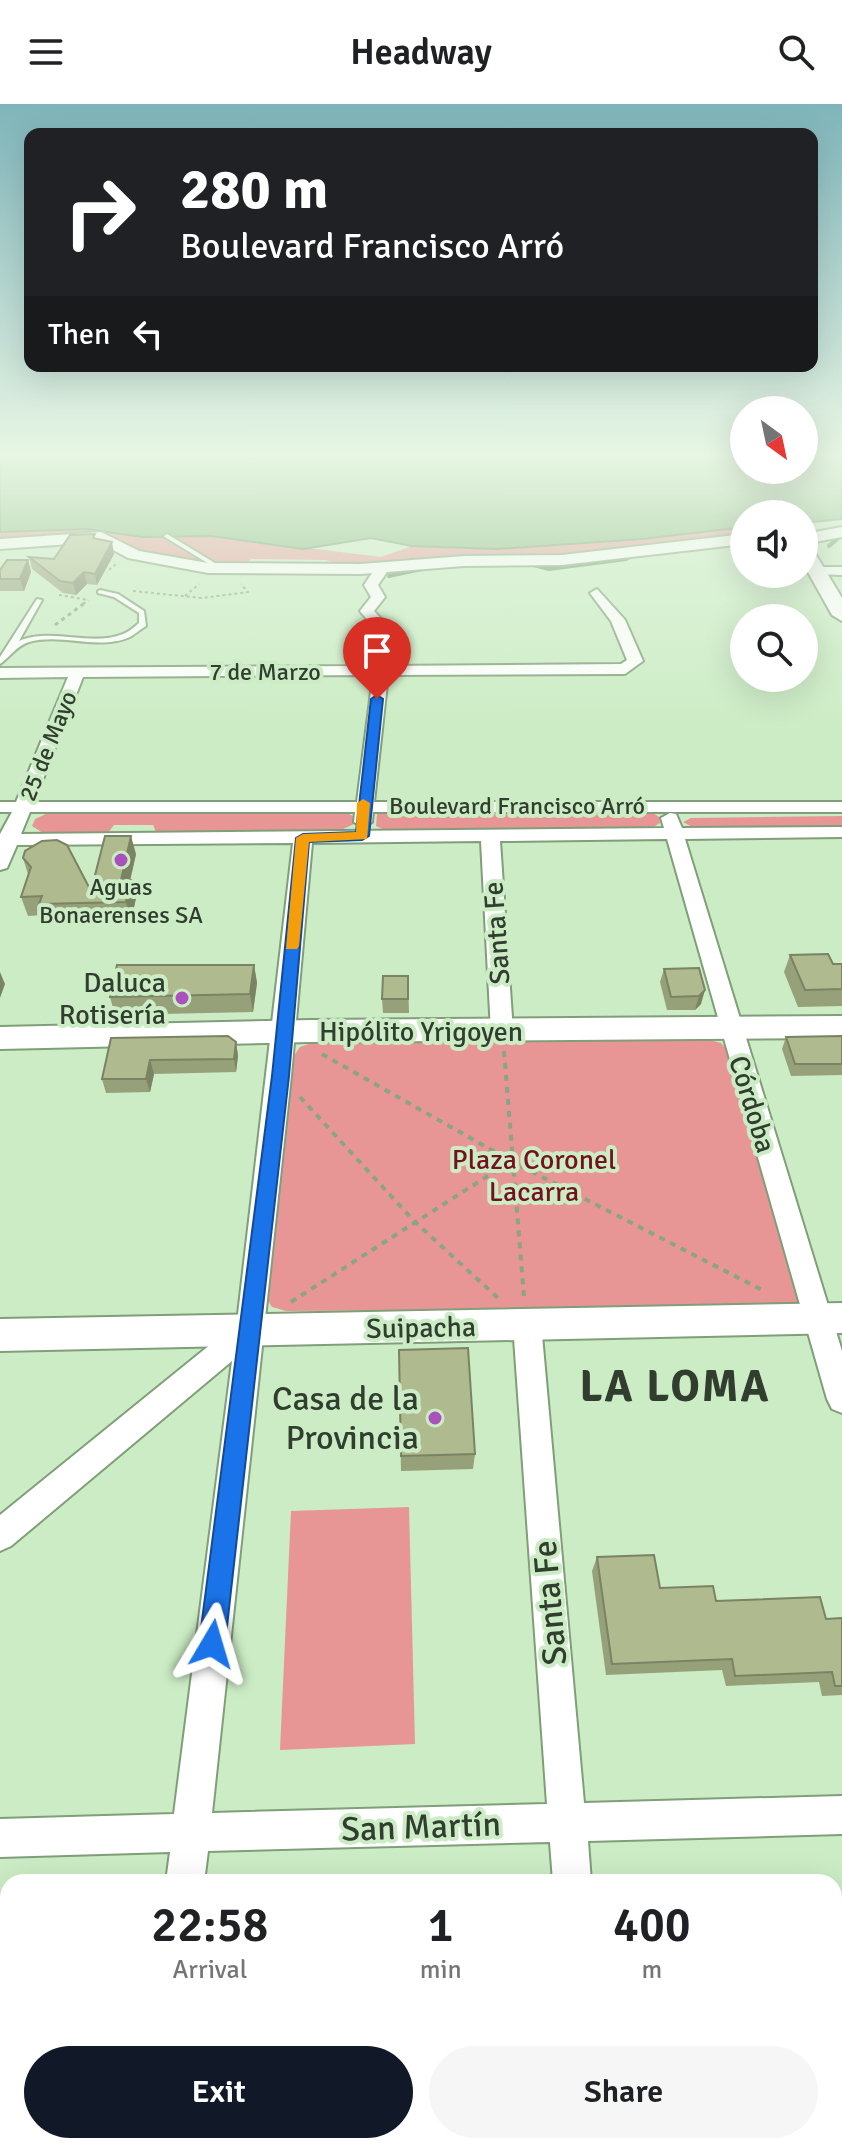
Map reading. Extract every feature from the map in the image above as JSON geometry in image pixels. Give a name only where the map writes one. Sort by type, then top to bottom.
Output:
[{"type":"main road","points":[[821,551],[834,575],[842,615]]},
{"type":"main road","points":[[818,561],[834,575]]},
{"type":"main road","name":"Hipólito Yrigoyen","points":[[0,1038],[282,1031],[502,1032],[842,1027]]},
{"type":"street","points":[[126,551],[134,555],[221,569],[382,569],[464,561],[562,560],[643,551]]},
{"type":"street","points":[[353,657],[361,569]]},
{"type":"street","points":[[362,836],[376,672],[376,649],[367,637],[378,623],[367,611],[378,597],[371,585],[382,569]]},
{"type":"street","name":"7 de Marzo","points":[[0,673],[77,673],[353,657],[376,672],[625,669],[635,661],[618,620],[597,593]]},
{"type":"street","name":"25 de Mayo","points":[[0,864],[5,840],[23,807],[77,673]]},
{"type":"street","name":"Boulevard Francisco Arró","points":[[0,807],[842,807]]},
{"type":"street","name":"Córdoba","points":[[667,808],[730,1029],[830,1318],[842,1399]]},
{"type":"street","name":"Boulevard Francisco Arró","points":[[5,840],[842,832]]},
{"type":"street","name":"Santa Fe","points":[[490,834],[502,1032]]},
{"type":"street","points":[[186,1874],[280,1076],[303,838]]},
{"type":"street","name":"Suipacha","points":[[0,1335],[830,1318]]},
{"type":"street","name":"Santa Fe","points":[[527,1324],[571,1874]]},
{"type":"street","points":[[0,1535],[248,1331]]},
{"type":"street","name":"San Martín","points":[[0,1838],[842,1815]]},
{"type":"lane","points":[[191,551],[221,569]]},
{"type":"lane","points":[[10,650],[29,640],[114,639],[135,633],[143,624],[142,612],[116,595],[100,592]]},
{"type":"lane","points":[[0,662],[39,600]]},
{"type":"path","points":[[109,570],[116,564]]},
{"type":"path","points":[[116,595],[140,589],[202,598],[248,592],[244,585],[194,566]]},
{"type":"path","points":[[44,639],[71,611],[88,600],[59,595]]},
{"type":"path","points":[[282,1031],[511,1161],[776,1297]]},
{"type":"path","points":[[502,1032],[527,1324]]},
{"type":"path","points":[[280,1076],[414,1221],[527,1324]]},
{"type":"path","points":[[248,1331],[511,1161]]},
{"type":"green space","points":[[132,551],[330,551],[381,557],[399,551],[624,551],[559,558],[376,565],[336,564],[326,560],[251,559],[243,566],[221,567]]},
{"type":"green space","points":[[341,810],[355,817],[354,824],[339,831],[156,832],[153,825],[114,825],[108,833],[43,833],[32,826],[35,819],[50,812]]},
{"type":"green space","points":[[382,811],[650,811],[659,817],[660,823],[650,829],[387,831],[376,826],[377,814]]},
{"type":"green space","points":[[842,816],[842,827],[694,828],[683,822],[691,818]]},
{"type":"green space","name":"Plaza Coronel Lacarra","points":[[706,1039],[721,1043],[731,1054],[801,1291],[798,1305],[785,1309],[286,1311],[272,1307],[267,1299],[293,1057],[300,1047],[315,1042]]},
{"type":"green space","points":[[409,1507],[415,1744],[280,1750],[291,1511]]},
{"type":"building","points":[[60,551],[107,551],[95,574],[84,572],[73,583],[60,581],[29,557],[54,559]]},
{"type":"building","points":[[7,560],[28,560],[20,579],[0,579],[0,570]]},
{"type":"building","points":[[105,836],[131,836],[121,880],[131,880],[126,902],[39,904],[42,896],[21,897],[31,867],[23,858],[25,851],[42,841],[57,840],[67,845],[91,891]]},
{"type":"building","points":[[828,954],[833,964],[842,964],[842,989],[805,990],[790,955]]},
{"type":"building","points":[[117,965],[254,965],[250,994],[110,997]]},
{"type":"building","points":[[699,968],[705,990],[699,996],[671,997],[664,969]]},
{"type":"building","points":[[383,976],[408,976],[408,999],[382,999]]},
{"type":"building","points":[[228,1036],[236,1042],[234,1059],[150,1060],[146,1079],[102,1079],[111,1038]]},
{"type":"building","points":[[842,1036],[842,1064],[795,1064],[786,1037]]},
{"type":"building","name":"Casa de la Provincia","points":[[468,1348],[475,1454],[401,1456],[399,1350]]},
{"type":"building","points":[[654,1555],[660,1588],[713,1586],[716,1601],[820,1597],[826,1619],[842,1618],[842,1686],[835,1686],[832,1672],[735,1676],[732,1659],[612,1664],[597,1557]]},
{"type":"waterway","points":[[530,564],[549,569],[626,559],[635,554]]},
{"type":"waterway","points":[[389,576],[422,569]]},
{"type":"slow traffic","points":[[291,946],[303,838],[362,836],[363,803]]},
{"type":"place","name":"Aguas Bonaerenses SA","points":[[121,860]]},
{"type":"place","name":"Daluca Rotisería","points":[[182,998]]},
{"type":"place","name":"Casa de la Provincia","points":[[435,1418]]},
{"type":"district","name":"LA LOMA","points":[[675,1386]]},
{"type":"route","points":[[212,1644],[280,1076],[303,838],[362,836],[377,699]]}]
